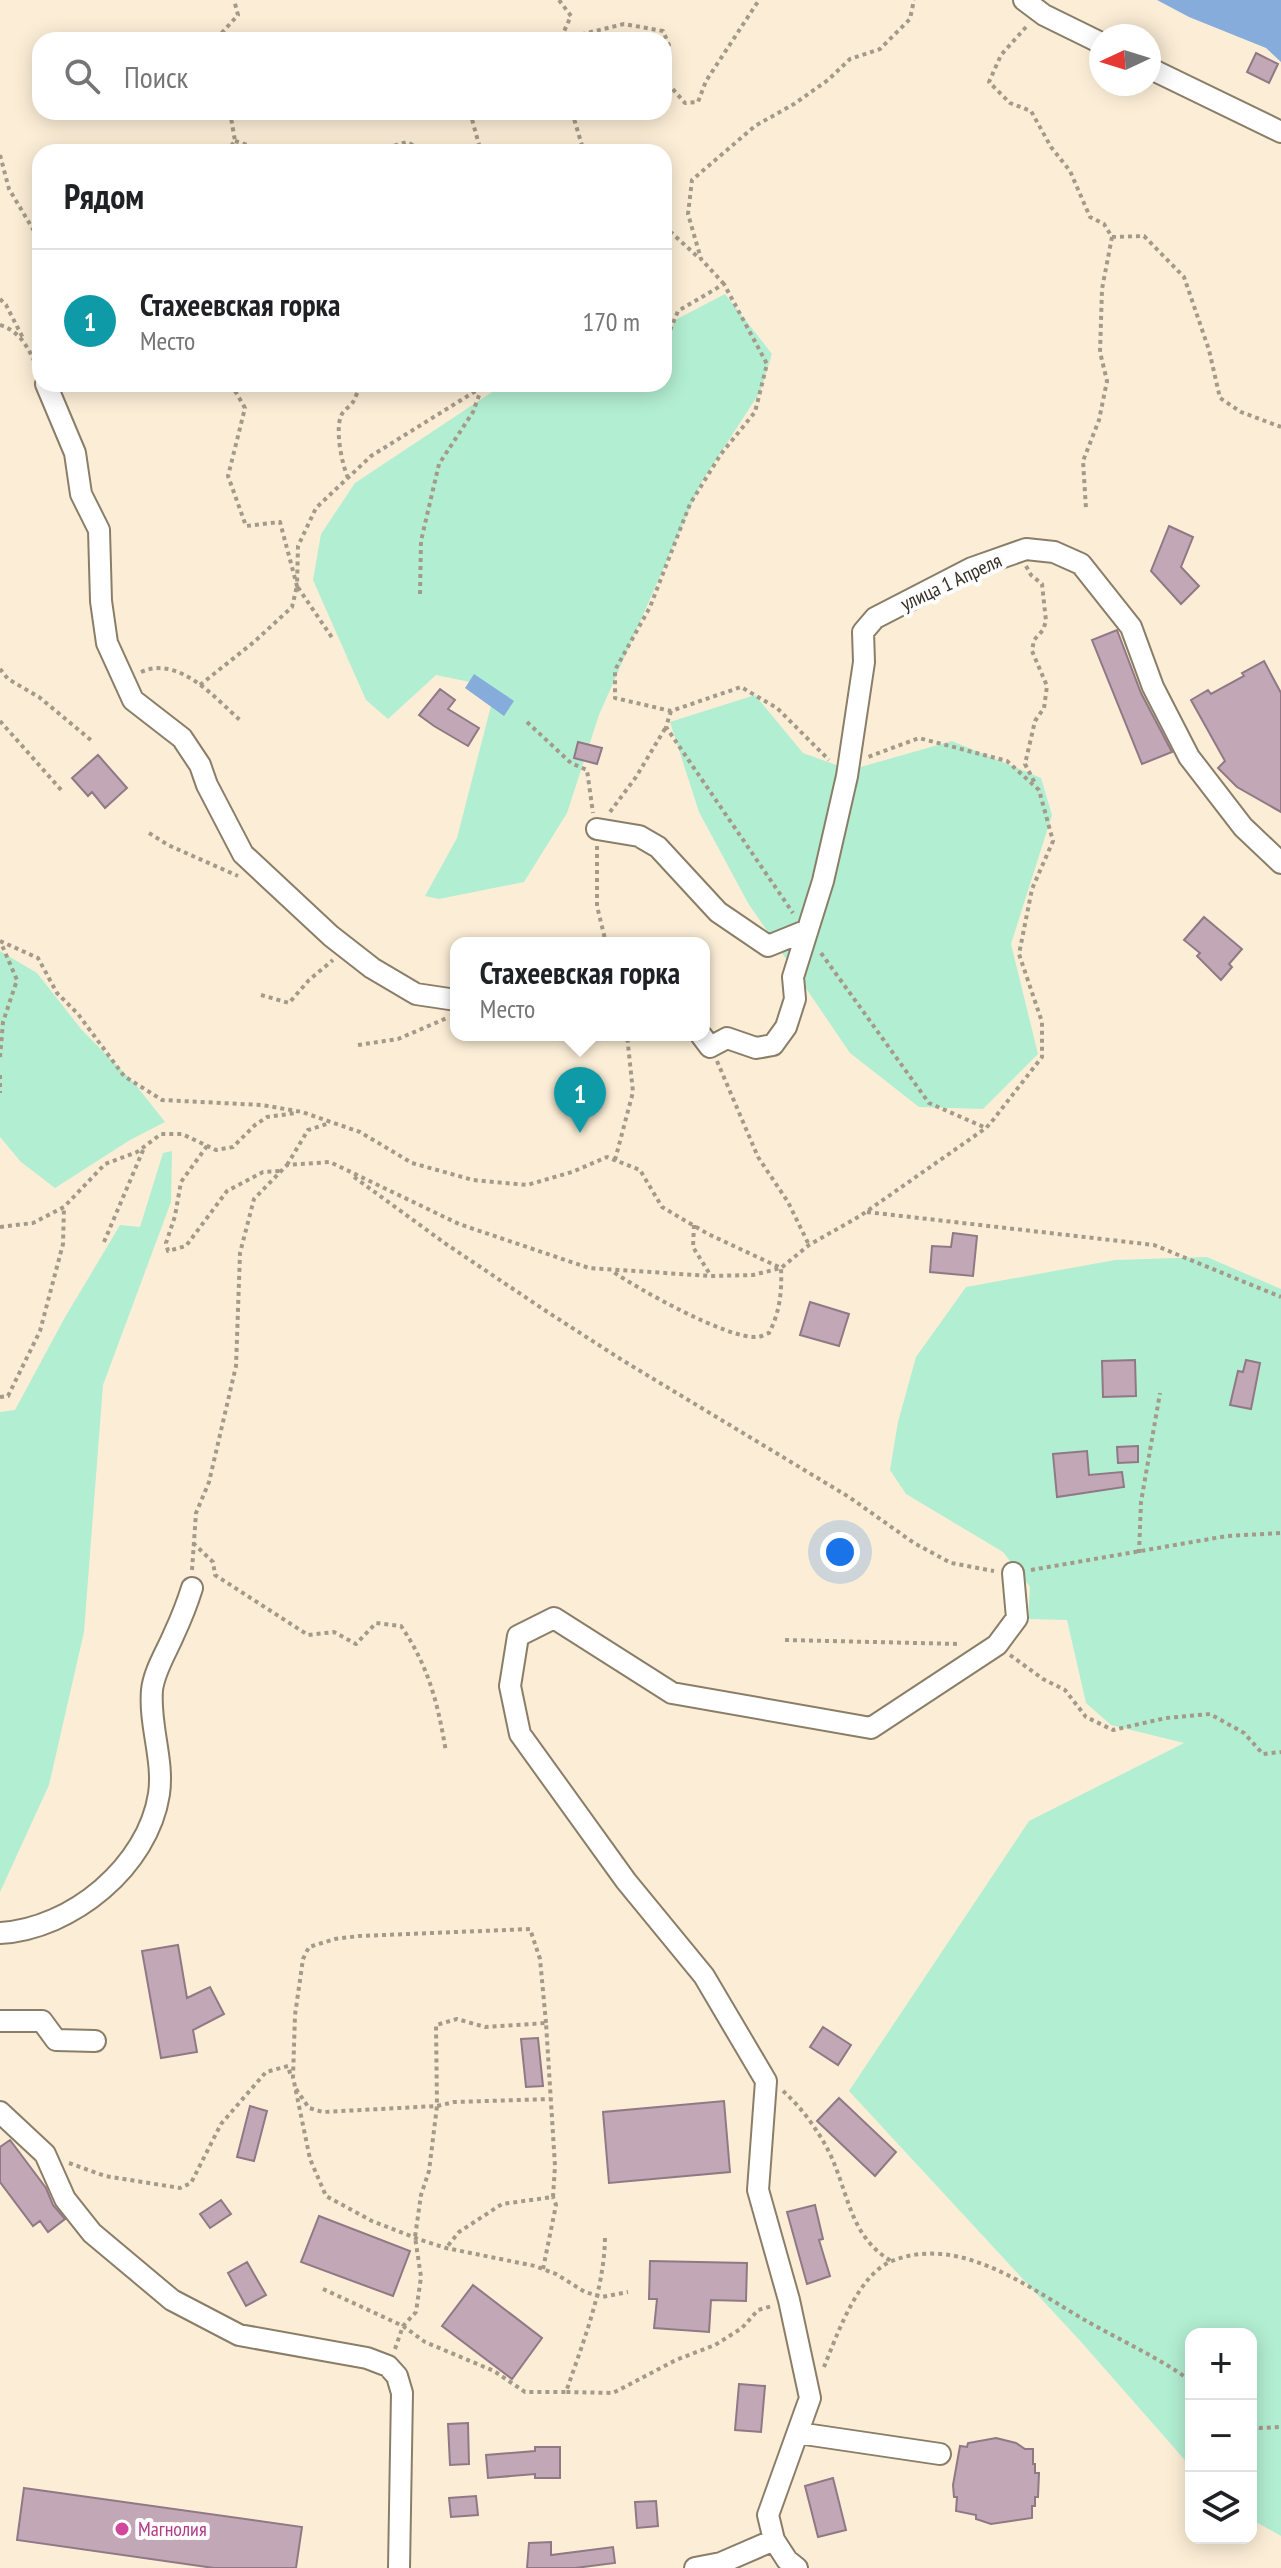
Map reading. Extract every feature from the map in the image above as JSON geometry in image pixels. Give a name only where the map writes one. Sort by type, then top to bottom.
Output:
[{"type":"street","points":[[1024,0],[1044,15],[1089,37]]},
{"type":"street","points":[[1161,74],[1281,132]]},
{"type":"street","points":[[49,392],[75,453],[81,494],[99,530],[101,601],[107,643],[133,700],[182,738],[200,765],[243,854],[372,968],[416,994],[450,999]]},
{"type":"street","name":"улица 1 Апреля","points":[[710,1040],[727,1038],[756,1048],[773,1045],[786,1027],[795,999],[793,977],[823,881],[847,776],[864,662],[863,632],[875,618],[972,568],[1026,549],[1054,552],[1081,564],[1099,584],[1131,627],[1153,687],[1189,757],[1243,827],[1281,863]]},
{"type":"street","points":[[597,829],[639,836],[658,847],[718,912],[768,946],[805,931]]},
{"type":"street","points":[[797,2568],[787,2560],[774,2540],[768,2515],[810,2398],[789,2300],[758,2190],[766,2081],[704,1976],[626,1881],[520,1734],[510,1686],[518,1636],[554,1618],[672,1693],[871,1728],[997,1645],[1017,1618],[1013,1573]]},
{"type":"street","points":[[0,1933],[13,1932],[54,1918],[96,1895],[132,1858],[152,1819],[159,1792],[151,1718],[152,1687],[192,1588]]},
{"type":"street","points":[[0,2021],[42,2021],[56,2040],[95,2041]]},
{"type":"street","points":[[0,2112],[45,2154],[65,2199],[92,2233],[172,2300],[239,2335],[367,2358],[388,2366],[397,2376],[402,2393],[399,2568]]},
{"type":"street","points":[[798,2433],[940,2454]]},
{"type":"street","points":[[695,2568],[721,2563],[774,2540]]},
{"type":"path","points":[[223,32],[238,15],[234,0]]},
{"type":"path","points":[[559,0],[571,16],[563,32]]},
{"type":"path","points":[[672,88],[685,103],[698,102],[706,81],[759,0]]},
{"type":"path","points":[[701,259],[688,214],[692,180],[755,126],[794,104],[828,80],[850,59],[880,49],[910,19],[914,0]]},
{"type":"path","points":[[1044,15],[1022,29],[1001,55],[989,82],[1010,103],[1031,111],[1051,147],[1070,171],[1090,217],[1104,224],[1112,237],[1102,289],[1100,352],[1107,381],[1099,420],[1083,461],[1086,509]]},
{"type":"path","points":[[592,32],[624,24],[663,32]]},
{"type":"path","points":[[231,120],[235,141],[233,144]]},
{"type":"path","points":[[472,120],[479,144]]},
{"type":"path","points":[[574,120],[582,144]]},
{"type":"path","points":[[235,141],[244,144]]},
{"type":"path","points":[[0,155],[9,189],[32,228]]},
{"type":"path","points":[[672,233],[724,284],[767,364],[755,412],[721,454],[690,504],[650,607],[615,670],[615,698],[671,711],[741,687],[777,708],[847,776],[864,759],[919,738],[1007,761],[1039,790]]},
{"type":"path","points":[[1112,237],[1144,236],[1184,277],[1209,350],[1220,398],[1241,412],[1281,427]]},
{"type":"path","points":[[672,326],[678,311],[724,284]]},
{"type":"path","points":[[0,299],[32,356]]},
{"type":"path","points":[[0,325],[13,329],[29,349]]},
{"type":"path","points":[[236,392],[245,408],[228,476],[246,526],[280,522],[297,586],[333,639]]},
{"type":"path","points":[[348,478],[342,464],[338,436],[341,415],[353,402],[357,392]]},
{"type":"path","points":[[200,685],[292,607],[297,586],[298,546],[316,508],[371,456],[474,392]]},
{"type":"path","points":[[420,594],[421,541],[439,464],[473,412],[482,392]]},
{"type":"path","points":[[287,1165],[330,1162],[459,1224],[589,1268],[711,1276],[753,1275],[781,1268],[809,1245],[865,1212],[986,1128],[1042,1057],[1042,1022],[1019,954],[1032,889],[1053,841],[1039,790],[1025,764],[1035,721],[1044,708],[1047,686],[1032,651],[1034,640],[1046,621],[1042,584],[1031,575],[1025,563],[1026,549]]},
{"type":"path","points":[[124,679],[152,667],[174,669],[200,685],[241,721]]},
{"type":"path","points":[[0,669],[8,679],[39,697],[92,741]]},
{"type":"path","points":[[0,721],[63,792]]},
{"type":"path","points":[[527,722],[571,763],[587,770],[590,800]]},
{"type":"path","points":[[605,937],[597,906],[597,829],[636,777],[666,727]]},
{"type":"path","points":[[149,833],[228,874],[241,877]]},
{"type":"path","points":[[0,1057],[3,1022],[17,980],[0,941],[38,958],[57,993],[78,1014],[124,1076],[162,1100],[262,1105],[302,1112],[360,1132],[412,1163],[473,1180],[527,1185],[572,1172],[607,1157],[640,1170],[662,1207],[781,1268]]},
{"type":"path","points":[[261,995],[289,1003],[309,980],[347,949]]},
{"type":"path","points":[[358,1045],[398,1039],[450,1016]]},
{"type":"path","points":[[615,1160],[633,1092],[628,1041]]},
{"type":"path","points":[[706,1041],[758,1157],[788,1202],[809,1245]]},
{"type":"path","points":[[0,1075],[0,1093]]},
{"type":"path","points":[[0,1227],[33,1223],[64,1207],[105,1164],[145,1146],[161,1134],[182,1134],[216,1150],[233,1147],[267,1117],[302,1112]]},
{"type":"path","points":[[192,1588],[196,1513],[209,1482],[236,1366],[240,1253],[254,1199],[287,1165],[308,1130],[332,1123]]},
{"type":"path","points":[[104,1242],[145,1146]]},
{"type":"path","points":[[207,1146],[181,1182],[166,1243],[168,1251],[186,1246],[227,1191],[263,1172],[282,1171]]},
{"type":"path","points":[[342,1167],[446,1244],[546,1311],[849,1497],[914,1543],[951,1563],[1013,1573],[1227,1536],[1281,1533]]},
{"type":"path","points":[[0,1397],[8,1396],[40,1331],[63,1244],[64,1207]]},
{"type":"path","points":[[865,1212],[1154,1245],[1281,1297]]},
{"type":"path","points":[[694,1225],[693,1247],[711,1276]]},
{"type":"path","points":[[609,1269],[666,1304],[729,1330],[756,1337],[769,1333],[776,1319],[782,1289],[781,1268]]},
{"type":"path","points":[[1139,1553],[1141,1502],[1160,1393]]},
{"type":"path","points":[[193,1543],[213,1562],[215,1575],[308,1635],[334,1632],[356,1644],[376,1623],[401,1626],[421,1655],[439,1706],[446,1752]]},
{"type":"path","points":[[785,1640],[997,1645],[1043,1679],[1065,1690],[1086,1717],[1113,1730],[1166,1718],[1210,1714],[1244,1733],[1263,1754],[1281,1752]]},
{"type":"path","points":[[543,2269],[556,2205],[553,2197],[555,2166],[540,1959],[530,1929],[427,1931],[335,1939],[309,1947],[303,1959],[295,2015],[294,2086],[309,2108],[323,2112],[437,2106],[454,2102],[550,2099]]},
{"type":"path","points":[[388,2366],[403,2326],[416,2312],[421,2277],[415,2237],[421,2195],[429,2171],[437,2106],[436,2025],[457,2019],[485,2027],[546,2023]]},
{"type":"path","points":[[45,2154],[105,2176],[180,2188],[191,2183],[221,2124],[266,2072],[288,2066],[310,2159],[326,2196],[372,2221],[446,2248],[543,2269],[585,2292],[602,2297],[628,2292]]},
{"type":"path","points":[[766,2081],[785,2092],[806,2116],[828,2150],[854,2221],[872,2250],[891,2261]]},
{"type":"path","points":[[446,2248],[459,2232],[502,2204],[553,2197]]},
{"type":"path","points":[[566,2392],[592,2316],[604,2265],[605,2238]]},
{"type":"path","points":[[810,2398],[842,2324],[865,2283],[891,2261],[931,2254],[969,2260],[1052,2299],[1185,2377]]},
{"type":"path","points":[[323,2289],[403,2326],[425,2342],[494,2371],[525,2392],[613,2393],[676,2360],[715,2345],[742,2328],[758,2310],[789,2300]]},
{"type":"path","points":[[1257,2426],[1281,2427]]},
{"type":"green space","points":[[725,294],[772,354],[760,392],[701,483],[599,715],[567,813],[524,882],[439,899],[425,896],[457,838],[493,698],[475,683],[436,675],[388,719],[366,700],[313,580],[321,534],[355,483],[492,392],[672,392],[672,326],[677,319]]},
{"type":"green space","points":[[755,695],[803,753],[850,770],[952,741],[1041,778],[1052,815],[1011,944],[1038,1054],[983,1109],[919,1107],[850,1053],[748,903],[699,812],[670,722]]},
{"type":"green space","points":[[0,951],[37,973],[81,1029],[135,1084],[165,1122],[130,1140],[55,1188],[21,1162],[0,1137]]},
{"type":"green space","points":[[172,1151],[171,1202],[103,1385],[84,1632],[49,1785],[0,1892],[0,1412],[15,1410],[120,1225],[140,1227],[163,1153]]},
{"type":"green space","points":[[1207,1257],[1281,1289],[1281,2536],[1257,2522],[1257,2328],[1185,2328],[1185,2460],[1083,2344],[849,2091],[1029,1821],[1184,1743],[1111,1725],[1086,1703],[1067,1620],[1028,1619],[1030,1587],[1003,1552],[906,1494],[890,1470],[898,1422],[916,1357],[966,1287],[1115,1260]]},
{"type":"water","points":[[1157,0],[1281,0],[1281,62],[1266,48],[1189,17]]},
{"type":"water","points":[[474,674],[514,701],[504,716],[465,688]]},
{"type":"building","points":[[1256,53],[1278,64],[1269,83],[1247,72]]},
{"type":"building","points":[[1169,526],[1193,537],[1181,567],[1199,586],[1181,604],[1151,571]]},
{"type":"building","points":[[1117,630],[1141,693],[1172,752],[1142,764],[1092,640]]},
{"type":"building","points":[[1264,661],[1281,693],[1281,812],[1237,787],[1218,768],[1225,761],[1191,700],[1208,690],[1211,694]]},
{"type":"building","points":[[440,689],[455,700],[448,709],[479,728],[468,746],[419,715]]},
{"type":"building","points":[[578,742],[602,748],[597,764],[574,758]]},
{"type":"building","points":[[98,755],[127,788],[105,808],[92,792],[88,796],[72,778]]},
{"type":"building","points":[[1204,917],[1242,949],[1221,980],[1197,956],[1200,953],[1184,940]]},
{"type":"building","points":[[953,1233],[977,1236],[973,1276],[930,1272],[932,1246],[951,1247]]},
{"type":"building","points":[[810,1302],[849,1314],[839,1346],[800,1335]]},
{"type":"building","points":[[1135,1360],[1136,1396],[1103,1397],[1102,1361]]},
{"type":"building","points":[[1246,1360],[1260,1363],[1251,1409],[1230,1405],[1238,1371],[1243,1372]]},
{"type":"building","points":[[1138,1446],[1138,1462],[1118,1463],[1117,1447]]},
{"type":"building","points":[[1087,1451],[1089,1475],[1122,1472],[1124,1487],[1057,1497],[1053,1454]]},
{"type":"building","points":[[178,1945],[187,1998],[210,1987],[224,2014],[193,2030],[197,2052],[161,2058],[142,1951]]},
{"type":"building","points":[[823,2027],[851,2045],[838,2065],[810,2047]]},
{"type":"building","points":[[538,2038],[543,2086],[526,2087],[521,2039]]},
{"type":"building","points":[[839,2098],[896,2152],[875,2176],[817,2121]]},
{"type":"building","points":[[724,2101],[730,2172],[609,2183],[603,2112]]},
{"type":"building","points":[[250,2106],[267,2111],[254,2161],[237,2157]]},
{"type":"building","points":[[10,2140],[65,2219],[48,2232],[40,2221],[33,2226],[0,2182],[0,2147]]},
{"type":"building","points":[[221,2200],[231,2214],[210,2228],[200,2214]]},
{"type":"building","points":[[815,2205],[823,2239],[819,2240],[830,2276],[807,2284],[787,2212]]},
{"type":"building","points":[[319,2216],[410,2251],[393,2296],[301,2262]]},
{"type":"building","points":[[650,2261],[747,2263],[746,2301],[711,2300],[709,2332],[654,2328],[657,2299],[649,2299]]},
{"type":"building","points":[[247,2262],[266,2295],[246,2306],[228,2273]]},
{"type":"building","points":[[473,2285],[542,2338],[512,2379],[442,2326]]},
{"type":"building","points":[[739,2384],[765,2386],[761,2432],[735,2430]]},
{"type":"building","points":[[468,2423],[469,2464],[450,2465],[448,2424]]},
{"type":"building","points":[[996,2438],[1033,2449],[1035,2473],[1039,2473],[1038,2497],[1035,2497],[1035,2506],[1032,2506],[1032,2518],[991,2524],[976,2519],[976,2515],[956,2511],[957,2497],[954,2497],[953,2485],[960,2446],[967,2447],[968,2443]]},
{"type":"building","points":[[535,2447],[560,2447],[560,2478],[535,2478],[535,2474],[488,2478],[486,2455],[535,2451]]},
{"type":"building","points":[[833,2478],[846,2530],[818,2537],[805,2486]]},
{"type":"building","points":[[24,2488],[302,2527],[296,2568],[214,2568],[17,2540]]},
{"type":"building","points":[[476,2496],[478,2515],[451,2517],[449,2498]]},
{"type":"building","points":[[656,2501],[658,2526],[637,2528],[635,2502]]},
{"type":"building","points":[[551,2542],[551,2555],[613,2547],[615,2563],[575,2568],[527,2568],[529,2543]]},
{"type":"place","name":"Стахеевская горка","points":[[580,1133]]},
{"type":"place","name":"Магнолия","points":[[122,2529]]}]
